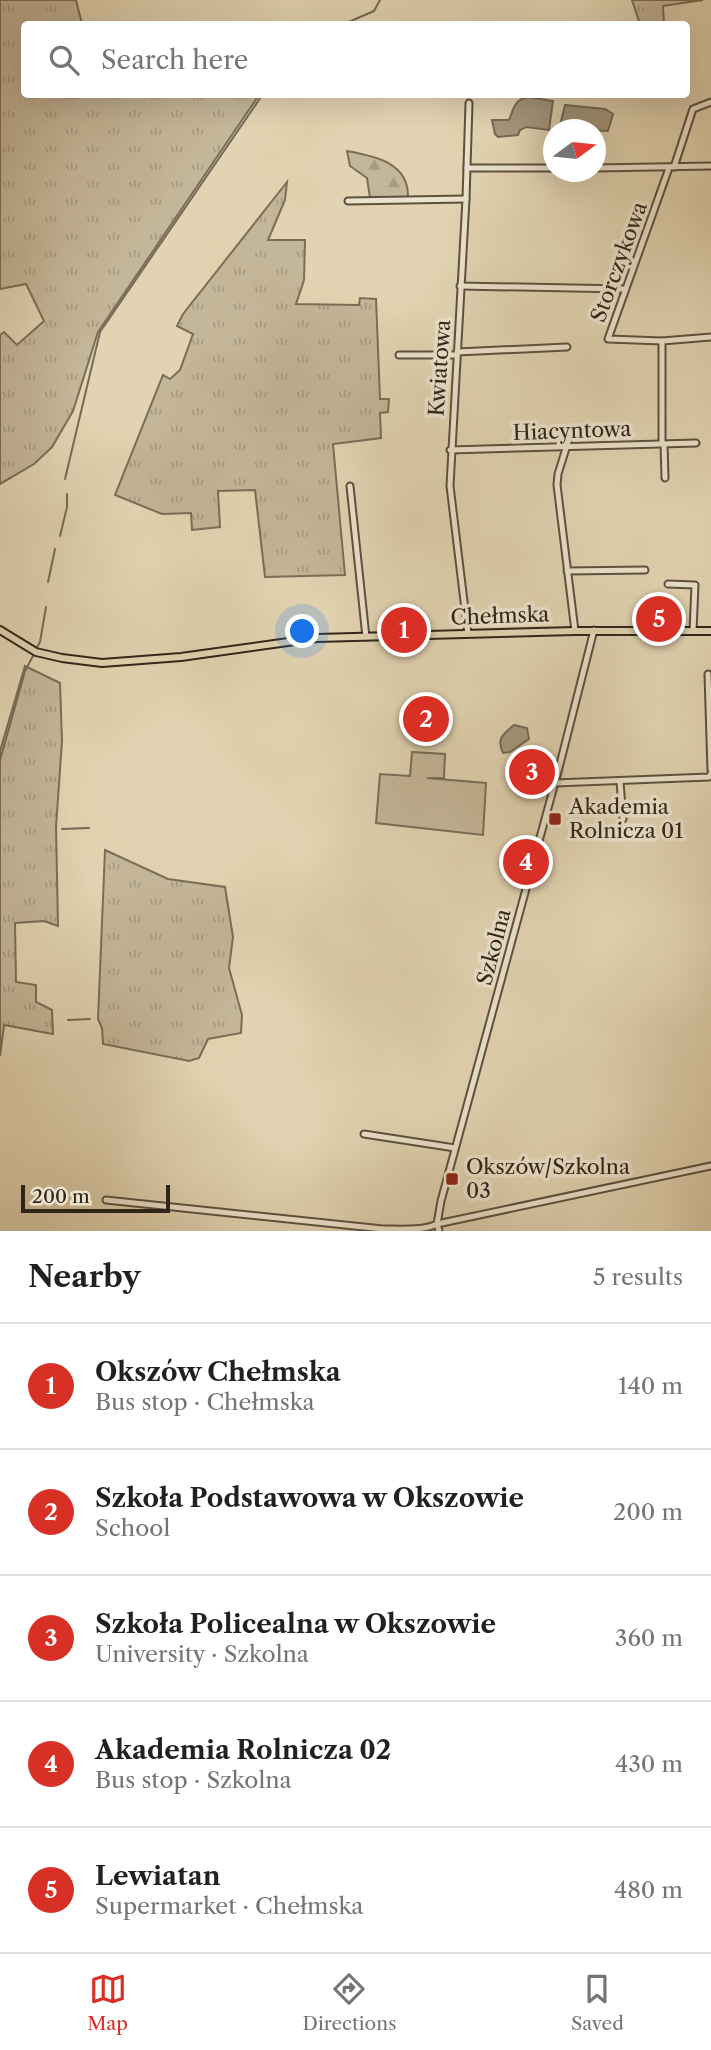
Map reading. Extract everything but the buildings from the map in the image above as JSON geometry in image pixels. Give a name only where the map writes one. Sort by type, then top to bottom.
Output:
[{"type":"main road","name":"Chełmska","points":[[0,630],[41,654],[94,662],[181,657],[310,639],[575,631],[711,631]]},
{"type":"street","name":"Storczykowa","points":[[662,341],[608,339],[693,109],[711,102]]},
{"type":"street","name":"Kwiatowa","points":[[468,103],[466,199],[450,450],[450,485],[468,635]]},
{"type":"street","points":[[606,168],[711,166]]},
{"type":"street","points":[[467,168],[543,168]]},
{"type":"street","points":[[348,201],[466,199]]},
{"type":"street","points":[[460,286],[625,289]]},
{"type":"street","points":[[665,478],[662,341],[711,337]]},
{"type":"street","points":[[399,355],[567,347]]},
{"type":"street","points":[[572,429],[557,485],[575,631]]},
{"type":"street","name":"Hiacyntowa","points":[[450,450],[696,443]]},
{"type":"street","points":[[350,486],[366,637]]},
{"type":"street","points":[[567,571],[645,569]]},
{"type":"street","points":[[668,584],[695,585],[693,631]]},
{"type":"street","name":"Szkolna","points":[[438,1227],[441,1201],[594,631]]},
{"type":"street","points":[[555,783],[709,777],[708,674]]},
{"type":"street","points":[[620,782],[623,819]]},
{"type":"street","points":[[364,1134],[456,1148]]},
{"type":"street","points":[[106,1200],[346,1228],[414,1229],[438,1227],[711,1166]]},
{"type":"green space","points":[[0,0],[76,0],[81,21],[21,21],[21,98],[257,98],[98,332],[73,411],[52,447],[34,464],[0,484],[0,335],[4,332],[17,345],[44,321],[26,284],[0,289]]},
{"type":"green space","points":[[632,0],[703,0],[663,6],[664,21],[639,21]]},
{"type":"green space","points":[[347,151],[379,159],[397,169],[407,185],[408,197],[370,198],[367,178],[350,166]]},
{"type":"green space","points":[[287,182],[285,200],[268,240],[305,240],[304,280],[296,304],[359,305],[360,298],[376,299],[380,399],[389,399],[388,412],[380,413],[381,438],[333,444],[345,575],[265,577],[255,490],[218,491],[220,527],[192,530],[191,513],[162,514],[115,495],[163,375],[170,379],[180,370],[193,334],[177,326],[183,314]]},
{"type":"green space","points":[[25,666],[60,683],[62,741],[56,827],[58,926],[44,921],[15,923],[16,982],[36,985],[36,1002],[52,1010],[53,1034],[4,1025],[0,1056],[0,751]]},
{"type":"green space","points":[[412,752],[445,754],[444,778],[427,778],[486,783],[483,835],[376,823],[380,774],[410,776]]},
{"type":"green space","points":[[105,850],[168,879],[225,887],[233,937],[229,968],[242,1015],[241,1033],[208,1039],[199,1058],[189,1061],[103,1044],[102,1028],[98,1019]]},
{"type":"shaded area","points":[[523,98],[553,101],[551,119],[543,119],[543,129],[526,127],[520,130],[518,135],[498,137],[492,120],[509,120],[514,108]]},
{"type":"shaded area","points":[[565,105],[605,109],[613,114],[608,131],[606,119],[562,119]]},
{"type":"shaded area","points":[[514,725],[527,728],[529,739],[510,752],[503,753],[500,744],[502,737]]},
{"type":"waterway","points":[[351,21],[374,11],[380,0]]},
{"type":"waterway","points":[[65,479],[100,332],[260,98]]},
{"type":"waterway","points":[[60,536],[67,507],[67,494]]},
{"type":"waterway","points":[[48,582],[55,549]]},
{"type":"waterway","points":[[36,649],[40,642],[46,607]]},
{"type":"waterway","points":[[0,760],[25,671],[34,654]]},
{"type":"waterway","points":[[62,829],[89,828]]},
{"type":"waterway","points":[[68,1020],[90,1019]]},
{"type":"place","name":"Lewiatan","points":[[659,619]]},
{"type":"place","name":"Okszów Chełmska","points":[[404,630]]},
{"type":"place","name":"Szkoła Podstawowa w Okszowie","points":[[426,719]]},
{"type":"place","name":"Szkoła Policealna w Okszowie","points":[[532,772]]},
{"type":"place","name":"Akademia Rolnicza 01","points":[[555,819]]},
{"type":"place","name":"Akademia Rolnicza 02","points":[[526,862]]},
{"type":"place","name":"Okszów/Szkolna 03","points":[[452,1179]]}]
